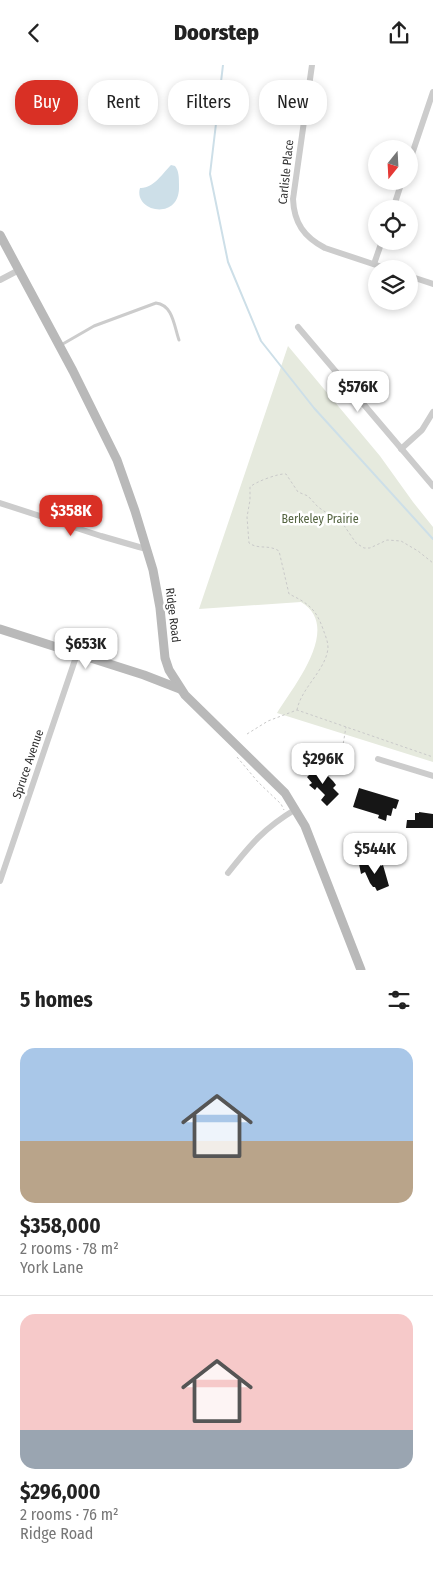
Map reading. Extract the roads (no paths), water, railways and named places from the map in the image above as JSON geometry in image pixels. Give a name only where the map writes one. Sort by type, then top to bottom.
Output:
[{"type":"street","name":"Carlisle Place","points":[[312,65],[293,199],[294,212],[297,221],[309,237],[318,244],[368,262]]},
{"type":"street","points":[[417,140],[433,92]]},
{"type":"street","name":"Ridge Road","points":[[0,235],[60,346],[117,460],[147,549],[158,592],[165,658],[169,671],[180,689],[275,782],[296,809],[308,833],[361,970]]},
{"type":"street","points":[[0,280],[19,270]]},
{"type":"street","points":[[418,279],[433,284]]},
{"type":"street","points":[[298,327],[433,487]]},
{"type":"street","points":[[402,449],[422,430],[433,412]]},
{"type":"street","points":[[0,503],[100,536],[147,549]]},
{"type":"street","points":[[0,629],[144,675],[180,689]]},
{"type":"street","name":"Spruce Avenue","points":[[0,881],[77,654]]},
{"type":"street","points":[[378,759],[433,776]]},
{"type":"street","points":[[228,873],[256,838],[271,825],[296,809]]},
{"type":"lane","points":[[60,346],[94,326],[156,303],[162,304],[170,312],[179,340]]},
{"type":"waterway","points":[[223,65],[210,174],[228,262],[261,341],[314,408],[433,539]]},
{"type":"park label","name":"Berkeley Prairie","points":[[320,519]]}]
